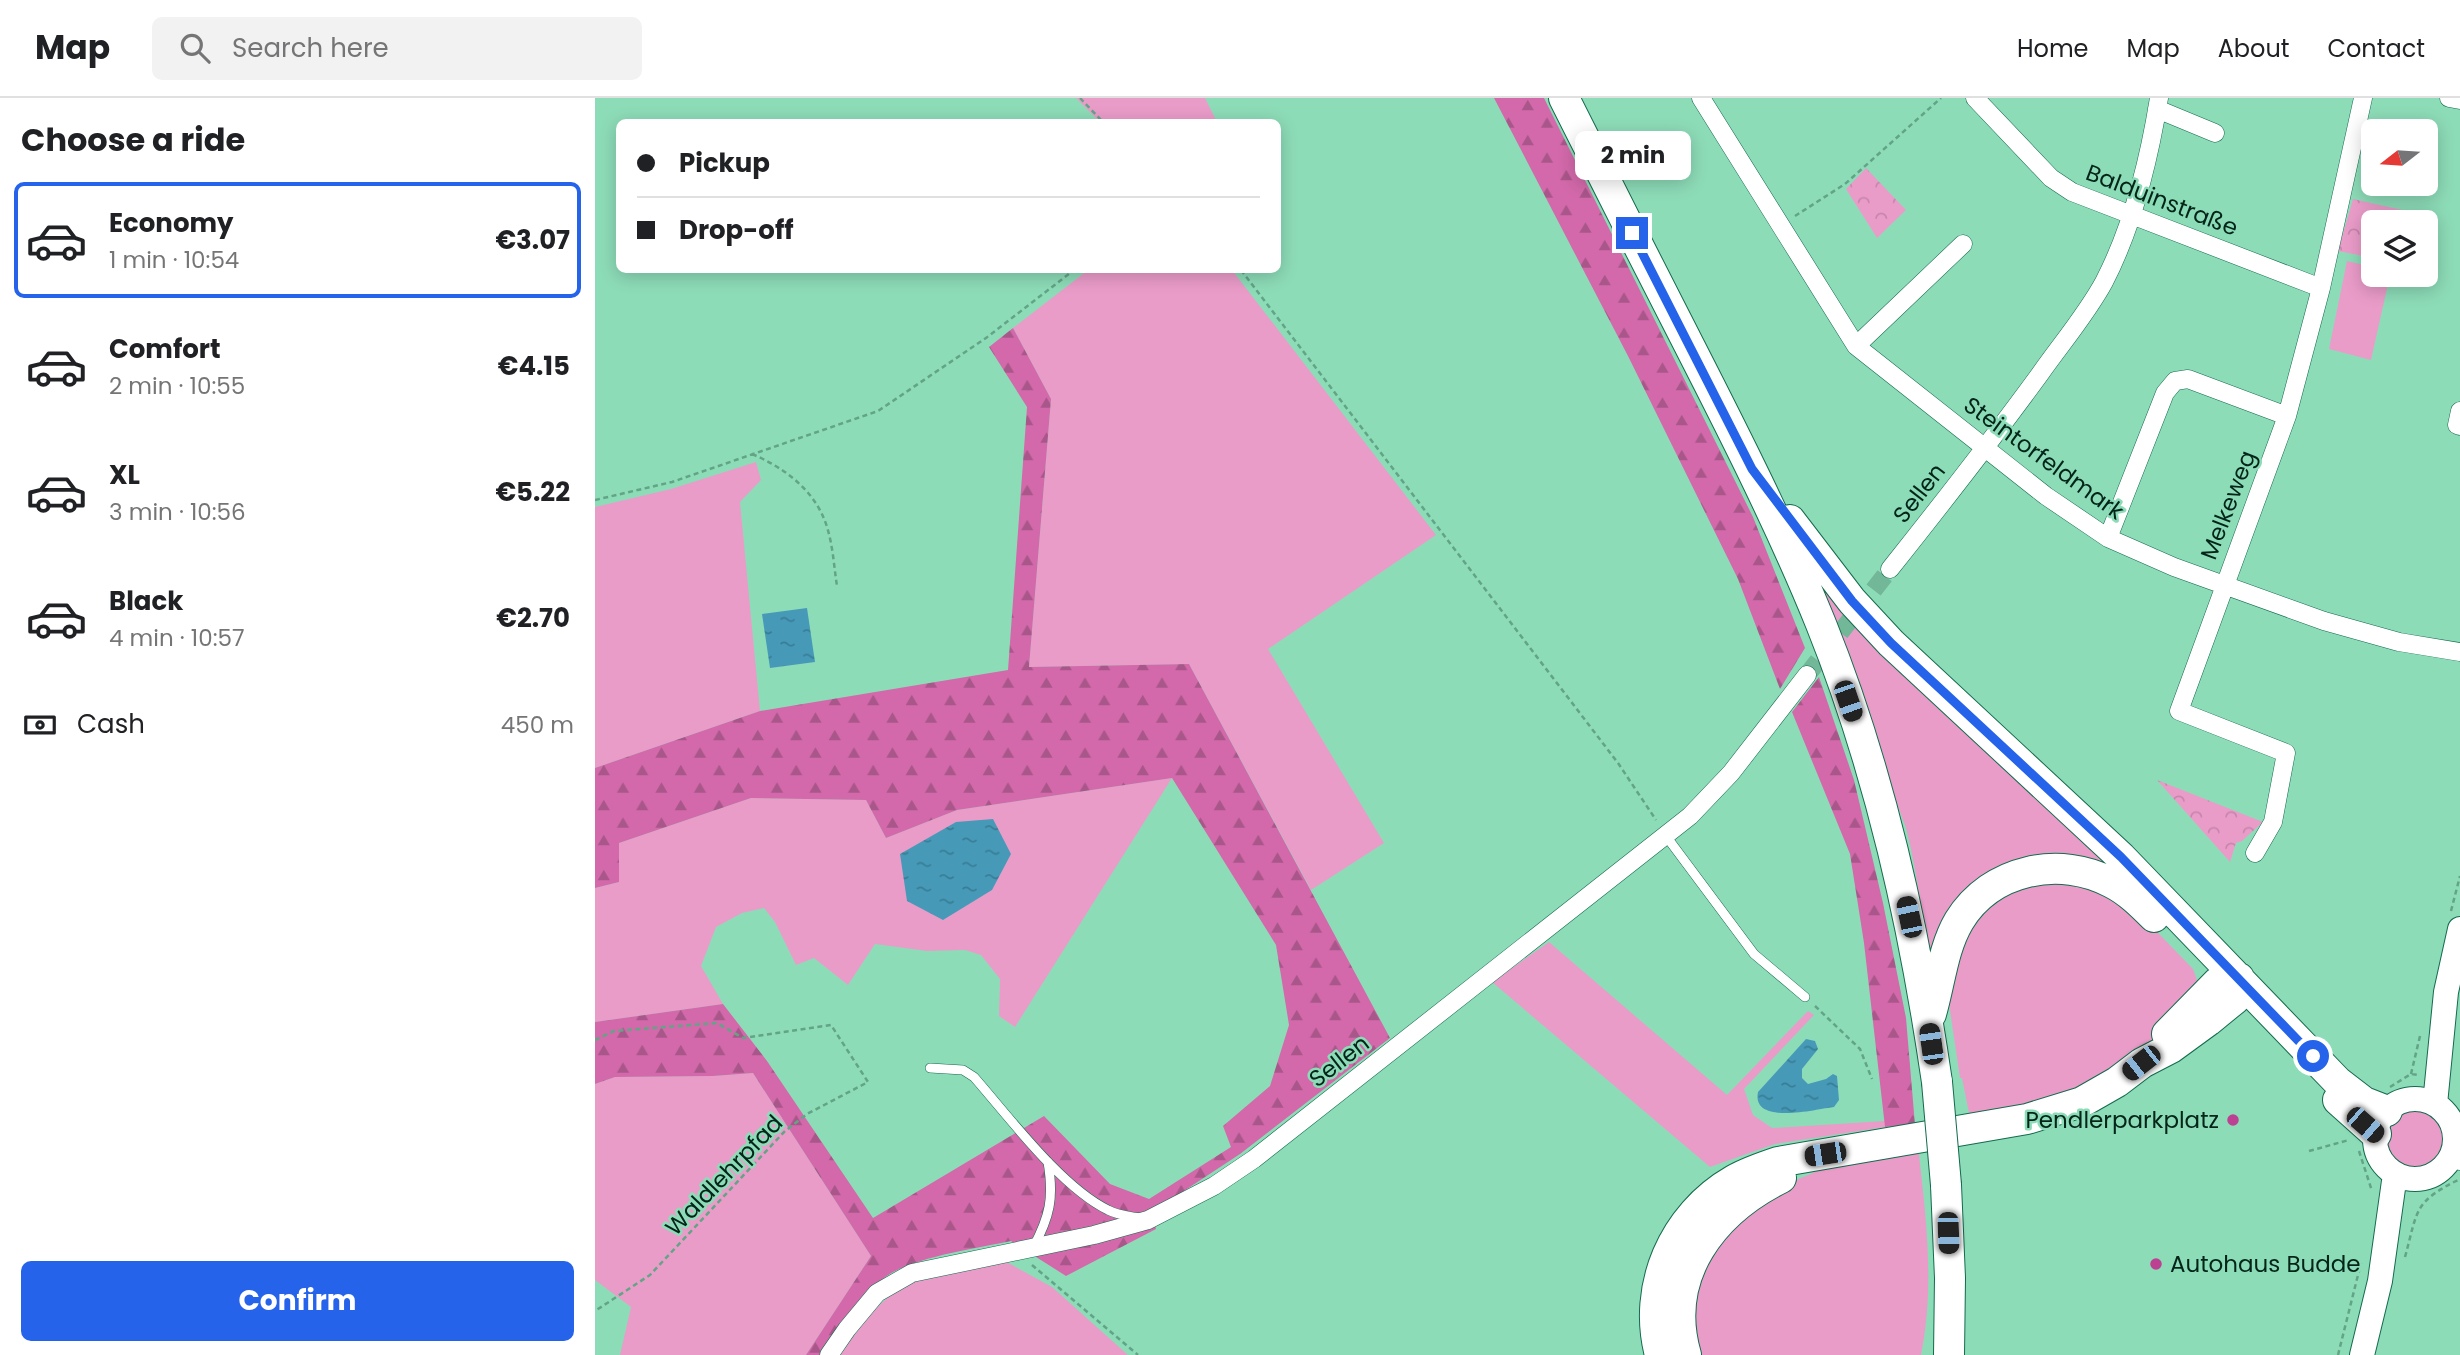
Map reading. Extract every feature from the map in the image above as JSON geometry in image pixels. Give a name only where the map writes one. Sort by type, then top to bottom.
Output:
[{"type":"highway","points":[[1564,98],[1779,523],[1821,624],[1874,778],[1904,895],[1929,1024],[1937,1082],[1947,1185],[1949,1355]]},
{"type":"highway","points":[[1752,469],[1866,618],[2095,832],[2231,986]]},
{"type":"highway","points":[[1929,1024],[1948,946],[1961,919],[1992,888],[2036,870],[2056,868],[2085,872],[2124,890],[2338,1082],[2364,1102],[2393,1117]]},
{"type":"highway","points":[[1660,1355],[1654,1313],[1660,1273],[1675,1238],[1695,1211],[1714,1194],[1746,1174],[1779,1162],[2050,1113],[2082,1102],[2104,1091],[2141,1063],[2194,1005],[2231,986]]},
{"type":"highway","points":[[1686,1355],[1680,1320],[1684,1285],[1710,1232],[1740,1202],[1762,1187],[1848,1150]]},
{"type":"highway","points":[[1932,1355],[1950,1278]]},
{"type":"main road","points":[[2393,1117],[2449,1119],[2457,1156],[2434,1175],[2405,1176],[2380,1157],[2393,1117],[2446,992],[2460,929]]},
{"type":"main road","points":[[2362,1355],[2405,1176]]},
{"type":"street","name":"Steintorfeldmark","points":[[1701,98],[1856,346],[2046,496],[2108,538],[2174,567],[2225,583],[2324,621],[2399,642],[2460,652]]},
{"type":"street","name":"Balduinstraße","points":[[1975,98],[2051,178],[2072,192],[2321,288]]},
{"type":"street","name":"Melkeweg","points":[[2255,853],[2273,822],[2286,752],[2179,711],[2287,416],[2321,288],[2363,98]]},
{"type":"street","points":[[2449,98],[2460,100]]},
{"type":"street","name":"Sellen","points":[[1890,569],[1987,447],[2091,303],[2119,248],[2131,216],[2158,104]]},
{"type":"street","points":[[2158,104],[2215,133]]},
{"type":"street","points":[[1856,346],[1963,244]]},
{"type":"street","points":[[2108,538],[2165,393],[2175,381],[2188,379],[2287,416]]},
{"type":"street","points":[[2460,411],[2457,425],[2460,426]]},
{"type":"street","name":"Sellen","points":[[829,1355],[877,1293],[894,1282],[929,1268],[1024,1250],[1147,1220],[1214,1186],[1254,1159],[1697,809],[1725,780],[1807,675]]},
{"type":"lane","points":[[1666,836],[1755,954],[1805,997]]},
{"type":"lane","points":[[930,1068],[963,1070],[974,1077],[1048,1160],[1080,1191],[1106,1210],[1147,1220]]},
{"type":"lane","points":[[1024,1250],[1044,1227],[1050,1210],[1052,1186],[1048,1160]]},
{"type":"path","points":[[1080,98],[1100,119]]},
{"type":"path","points":[[1780,226],[1845,184],[1941,98]]},
{"type":"path","points":[[595,500],[672,482],[878,411],[986,338],[1070,273]]},
{"type":"path","points":[[1243,273],[1618,763],[1666,836]]},
{"type":"path","points":[[753,454],[792,475],[809,494],[827,526],[837,586]]},
{"type":"path","points":[[1805,997],[1860,1049],[1872,1079]]},
{"type":"path","name":"Waldlehrpfad","points":[[595,1040],[614,1031],[717,1023],[743,1038],[831,1025],[868,1082],[807,1114],[785,1130],[650,1275],[595,1311]]},
{"type":"path","points":[[2309,1152],[2393,1117]]},
{"type":"path","points":[[2404,1261],[2419,1207],[2435,1193],[2457,1156]]},
{"type":"path","points":[[1024,1250],[1137,1355]]},
{"type":"path","points":[[2338,1355],[2363,1253]]},
{"type":"green space","points":[[1076,98],[1205,98],[1216,119],[1097,119]]},
{"type":"green space","points":[[1494,98],[1544,98],[1753,517],[1805,648],[1780,689],[1738,579],[1628,356]]},
{"type":"green space","points":[[1866,168],[1906,210],[1877,238],[1846,189]]},
{"type":"green space","points":[[2353,199],[2402,210],[2361,210],[2361,256],[2338,251]]},
{"type":"green space","points":[[2347,261],[2361,264],[2361,287],[2387,287],[2371,360],[2329,349]]},
{"type":"green space","points":[[1084,273],[1234,273],[1436,535],[1268,649],[1384,843],[1311,890],[1189,664],[1029,667],[1051,399],[1013,328]]},
{"type":"green space","points":[[1013,328],[1051,399],[1029,667],[1189,664],[1390,1038],[1240,1154],[1152,1212],[1156,1229],[1066,1276],[1011,1241],[908,1265],[874,1287],[822,1355],[806,1355],[871,1256],[753,1073],[615,1077],[595,1084],[595,1022],[723,1004],[767,1061],[873,1218],[1044,1116],[1110,1184],[1149,1199],[1231,1147],[1223,1126],[1270,1086],[1289,1025],[1276,945],[1172,778],[957,810],[886,838],[866,800],[751,798],[619,843],[619,882],[595,888],[595,768],[760,711],[1008,670],[1027,407],[989,347]]},
{"type":"green space","points":[[756,462],[761,480],[740,502],[760,711],[595,768],[595,507],[671,489]]},
{"type":"green space","points":[[1804,554],[2154,905],[2032,863],[1930,968],[1906,828]]},
{"type":"green space","points":[[1819,677],[1854,780],[1883,903],[1906,1018],[1915,1125],[1885,1127],[1864,943],[1850,854],[1792,712]]},
{"type":"green space","points":[[1172,778],[1015,1027],[999,1016],[1000,979],[981,955],[965,950],[927,951],[875,944],[848,985],[814,958],[796,965],[775,922],[764,908],[742,913],[716,927],[701,966],[723,1004],[595,1022],[595,888],[619,882],[619,843],[751,798],[866,800],[886,838],[957,810]]},
{"type":"green space","points":[[2157,780],[2263,822],[2242,841],[2236,843],[2230,862]]},
{"type":"green space","points":[[2066,877],[2137,911],[2193,969],[2197,980],[2195,990],[2175,1018],[2148,1045],[2079,1092],[1970,1118],[1960,1078],[1949,1004],[1949,982],[1960,936],[2006,889]]},
{"type":"green space","points":[[1549,942],[1727,1095],[1808,1011],[1814,1015],[1744,1089],[1753,1115],[1772,1128],[1885,1121],[1885,1127],[1775,1144],[1710,1167],[1492,982]]},
{"type":"green space","points":[[753,1073],[871,1256],[806,1355],[620,1355],[631,1307],[595,1280],[595,1084],[615,1077]]},
{"type":"green space","points":[[2416,1108],[2439,1117],[2448,1140],[2439,1163],[2416,1172],[2393,1163],[2384,1140],[2393,1117]]},
{"type":"green space","points":[[1918,1147],[1928,1277],[1928,1303],[1921,1355],[1695,1355],[1691,1340],[1701,1263],[1776,1188],[1830,1166]]},
{"type":"green space","points":[[1001,1259],[1052,1287],[1128,1355],[840,1355],[877,1308],[912,1281],[944,1268]]},
{"type":"water","points":[[807,608],[815,662],[770,668],[762,614]]},
{"type":"water","points":[[993,819],[1011,854],[992,890],[943,920],[907,901],[900,854],[956,822]]},
{"type":"water","points":[[1806,1039],[1815,1041],[1818,1049],[1802,1069],[1802,1078],[1808,1084],[1833,1074],[1837,1076],[1839,1100],[1834,1107],[1801,1112],[1774,1112],[1765,1109],[1759,1102],[1758,1092]]},
{"type":"tunnel","points":[[1807,675],[1890,569]]},
{"type":"place","name":"Pendlerparkplatz","points":[[2233,1120]]},
{"type":"place","name":"Autohaus Budde","points":[[2156,1264]]},
{"type":"route","points":[[1632,233],[1752,469],[1836,582],[1891,643],[2121,857],[2313,1056]]}]
